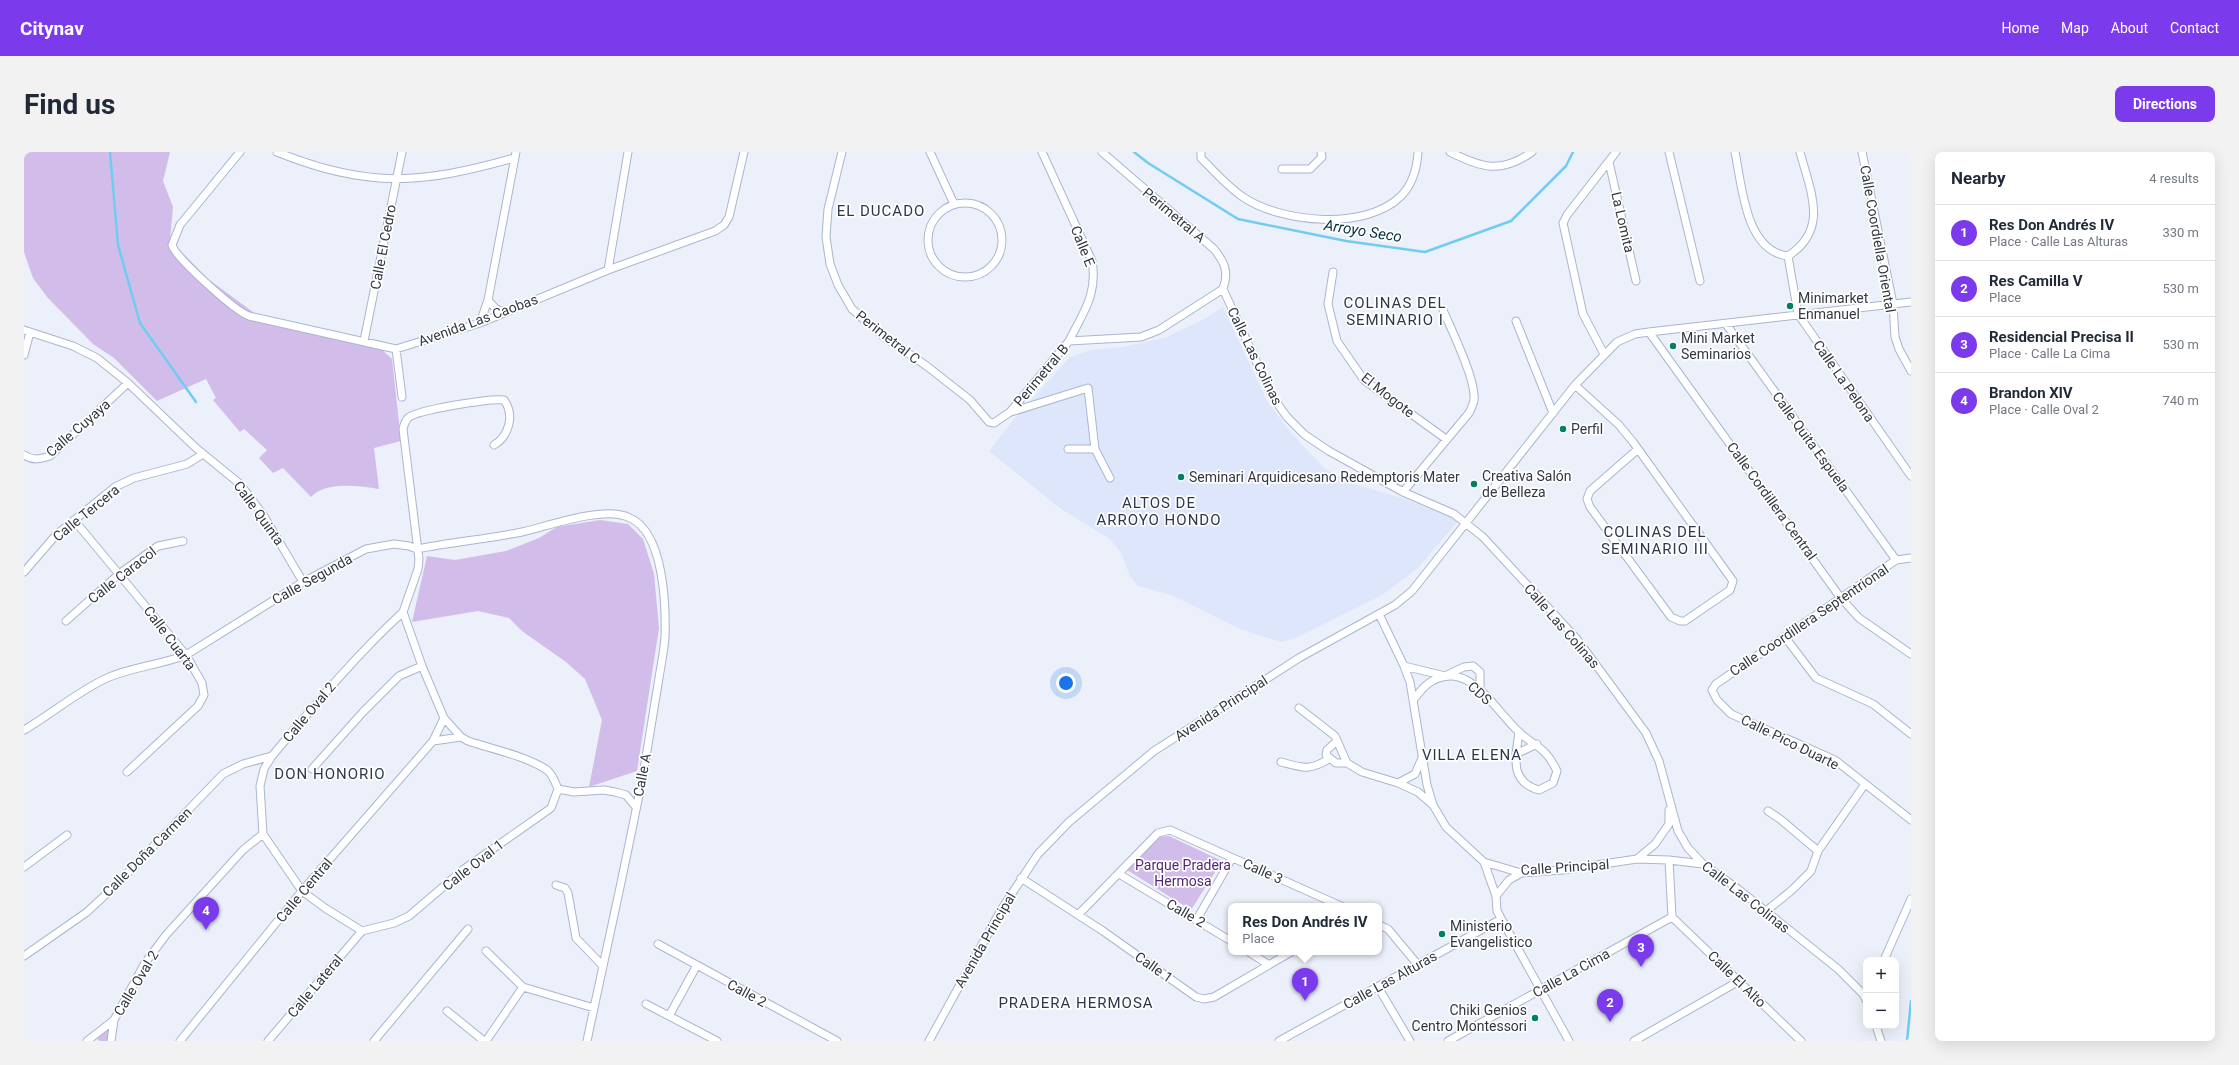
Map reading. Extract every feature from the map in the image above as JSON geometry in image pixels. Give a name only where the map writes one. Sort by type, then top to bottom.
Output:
[{"type":"street","points":[[240,152],[180,225],[172,241],[173,249],[186,265],[242,313],[396,349],[402,397]]},
{"type":"street","points":[[277,152],[334,172],[368,178],[397,179],[441,176],[471,170],[515,155],[488,300],[480,323]]},
{"type":"street","name":"Calle El Cedro","points":[[364,341],[402,152]]},
{"type":"street","points":[[608,270],[628,152]]},
{"type":"street","name":"Avenida Las Caobas","points":[[396,349],[480,323],[608,270],[715,230],[724,225],[729,217],[744,152]]},
{"type":"street","name":"Perimetral C","points":[[842,152],[828,209],[826,237],[830,264],[838,285],[852,309],[883,336],[928,367],[970,400],[988,422],[994,423]]},
{"type":"street","points":[[930,152],[954,204]]},
{"type":"street","name":"Calle E","points":[[1042,152],[1092,261],[1094,275],[1090,299],[1069,341]]},
{"type":"street","name":"Perimetral A","points":[[1102,152],[1214,249],[1222,259],[1226,269],[1226,279],[1223,289]]},
{"type":"street","points":[[1282,169],[1310,169],[1322,157],[1321,152]]},
{"type":"street","points":[[1201,155],[1243,198],[1277,213],[1320,219],[1346,219],[1377,211],[1401,196],[1410,184],[1417,166],[1418,152]]},
{"type":"street","points":[[1450,152],[1473,164],[1488,167],[1503,166],[1522,159],[1532,152]]},
{"type":"street","points":[[1604,354],[1582,314],[1564,223],[1567,215],[1616,152]]},
{"type":"street","points":[[1669,152],[1700,280]]},
{"type":"street","points":[[1735,152],[1752,228],[1765,245],[1779,255],[1788,256],[1803,244],[1814,227],[1813,204],[1800,152]]},
{"type":"street","name":"Calle Coordiella Oriental","points":[[1862,152],[1893,304],[1895,337],[1899,349],[1911,371]]},
{"type":"street","name":"La Lomita","points":[[1609,162],[1636,281]]},
{"type":"street","points":[[965,202],[976,204],[986,209],[994,216],[1000,226],[1002,237],[1000,253],[991,267],[971,277],[960,277],[949,274],[940,268],[928,249],[928,238],[933,222],[944,209],[954,204],[965,202]]},
{"type":"street","name":"Calle La Pelona","points":[[1788,256],[1798,314],[1911,476]]},
{"type":"street","name":"El Mogote","points":[[1332,272],[1328,304],[1337,341],[1364,380],[1446,439]]},
{"type":"street","name":"Perimetral B","points":[[994,423],[1010,412],[1069,341],[1141,336],[1158,330],[1223,289]]},
{"type":"street","name":"Calle Las Colinas","points":[[1223,289],[1272,396],[1287,417],[1305,435],[1329,451],[1403,492],[1438,506],[1466,523],[1505,560],[1577,640],[1632,712],[1646,733],[1658,761],[1668,802],[1678,831],[1688,848],[1703,864],[1738,889],[1838,969],[1863,994]]},
{"type":"street","points":[[488,300],[495,308],[504,313]]},
{"type":"street","name":"Avenida Principal","points":[[929,1041],[981,944],[1022,878],[1038,854],[1069,822],[1154,751],[1293,662],[1395,605],[1412,590],[1575,385],[1617,342],[1635,334],[1649,332],[1911,302]]},
{"type":"street","points":[[1403,492],[1469,413],[1474,396],[1471,379],[1443,310]]},
{"type":"street","points":[[1516,321],[1553,413]]},
{"type":"street","name":"Calle Quita Espuela","points":[[1726,324],[1896,560]]},
{"type":"street","points":[[24,355],[27,331]]},
{"type":"street","name":"Calle Quinta","points":[[27,331],[73,346],[97,358],[128,383],[203,454],[240,484],[264,516],[303,582]]},
{"type":"street","name":"Calle Cordillera Central","points":[[1649,332],[1840,597],[1859,618],[1911,654]]},
{"type":"street","name":"Calle Cuyaya","points":[[24,455],[29,458],[40,460],[50,456],[128,383]]},
{"type":"street","points":[[1575,385],[1619,425],[1638,449],[1733,581],[1730,590],[1685,621],[1680,621],[1671,617],[1590,507],[1587,499],[1590,491],[1638,449]]},
{"type":"street","points":[[1010,412],[1088,388],[1095,449],[1110,478]]},
{"type":"street","points":[[494,445],[501,441],[510,422],[507,404],[504,400],[486,399],[452,406],[416,414],[409,417],[405,422],[403,429],[418,569],[403,612],[422,666],[444,718],[460,737],[548,771],[554,779],[558,789],[574,792],[604,790],[616,792],[626,795],[636,807]]},
{"type":"street","points":[[1068,449],[1095,449]]},
{"type":"street","name":"Calle Tercera","points":[[24,572],[56,535],[115,487],[134,478],[187,464],[203,454]]},
{"type":"street","name":"Calle Segunda","points":[[24,730],[105,679],[122,672],[171,661],[186,655],[303,582],[366,549],[394,544],[409,546],[417,549],[522,532],[551,523],[594,515],[627,516]]},
{"type":"street","name":"Calle A","points":[[587,1041],[636,807],[665,639],[665,601],[661,573],[653,549],[640,525],[627,516]]},
{"type":"street","name":"Calle Cuarta","points":[[74,520],[186,655],[202,683],[204,695],[198,706],[127,772]]},
{"type":"street","name":"Calle Caracol","points":[[66,621],[119,574],[158,546],[183,541]]},
{"type":"street","name":"Calle Coordillera Septentrional","points":[[1712,690],[1716,684],[1840,597],[1896,560],[1911,558]]},
{"type":"street","name":"Calle Oval 2","points":[[87,1041],[114,1020],[145,963],[166,935],[243,850],[263,834],[260,786],[264,769],[272,756],[347,668],[375,638],[403,612]]},
{"type":"street","name":"Calle Principal","points":[[1379,614],[1404,666],[1414,699],[1422,758],[1433,805],[1446,827],[1484,862],[1521,873],[1563,870],[1637,859],[1669,860],[1703,864]]},
{"type":"street","points":[[1785,637],[1816,678],[1873,704],[1911,734]]},
{"type":"street","points":[[312,769],[363,712],[399,676],[422,666]]},
{"type":"street","name":"CDS","points":[[1404,666],[1469,680],[1480,689],[1519,733],[1537,744],[1551,758],[1557,771],[1553,783],[1539,790],[1528,787],[1520,779],[1516,754],[1519,733]]},
{"type":"street","points":[[1414,699],[1428,684],[1464,667],[1473,666],[1480,672],[1480,689]]},
{"type":"street","name":"Calle Pico Duarte","points":[[1712,690],[1717,700],[1732,714],[1835,760],[1911,820]]},
{"type":"street","points":[[1299,708],[1336,736],[1347,763]]},
{"type":"street","name":"Calle Central","points":[[180,1041],[302,891],[433,741],[444,718]]},
{"type":"street","points":[[433,741],[460,737]]},
{"type":"street","points":[[1337,741],[1327,750],[1326,756],[1329,759],[1336,763],[1347,763],[1362,772],[1398,783],[1418,792],[1433,805]]},
{"type":"street","points":[[1516,754],[1537,744]]},
{"type":"street","name":"Calle Doña Carmen","points":[[24,956],[87,912],[115,886],[222,774],[243,764],[272,756]]},
{"type":"street","points":[[1398,783],[1415,774],[1422,758]]},
{"type":"street","points":[[1281,762],[1306,769],[1316,767],[1329,759]]},
{"type":"street","points":[[1765,912],[1792,890],[1810,871],[1818,851],[1865,784]]},
{"type":"street","name":"Calle Oval 1","points":[[362,931],[394,923],[409,916],[464,869],[551,808],[558,789]]},
{"type":"street","points":[[1637,859],[1655,844],[1669,824],[1668,802]]},
{"type":"street","points":[[1768,811],[1780,819],[1818,851]]},
{"type":"street","name":"Calle 3","points":[[1078,915],[1158,833],[1164,830],[1170,830],[1334,903]]},
{"type":"street","points":[[263,834],[302,891],[325,908],[362,931]]},
{"type":"street","points":[[24,867],[67,835]]},
{"type":"street","points":[[1197,919],[1232,858]]},
{"type":"street","points":[[1669,860],[1672,917]]},
{"type":"street","points":[[1484,862],[1496,896],[1497,911],[1569,1041]]},
{"type":"street","points":[[1496,896],[1509,880],[1521,873]]},
{"type":"street","name":"Calle 2","points":[[1118,874],[1197,919],[1228,939]]},
{"type":"street","name":"Calle 1","points":[[1022,878],[1196,997],[1204,999],[1214,997],[1286,955]]},
{"type":"street","points":[[556,885],[565,888],[568,893],[578,941],[603,966]]},
{"type":"street","points":[[1885,957],[1911,899]]},
{"type":"street","name":"Calle El Alto","points":[[1672,917],[1800,1041]]},
{"type":"street","name":"Calle La Cima","points":[[1448,1041],[1672,917]]},
{"type":"street","name":"Calle Las Alturas","points":[[1279,1041],[1501,919]]},
{"type":"street","points":[[1382,927],[1388,930],[1418,965]]},
{"type":"street","points":[[374,1041],[468,929]]},
{"type":"street","name":"Calle Lateral","points":[[268,1041],[362,931]]},
{"type":"street","name":"Calle 2","points":[[658,944],[837,1041]]},
{"type":"street","points":[[486,951],[523,987],[594,1008]]},
{"type":"street","points":[[1254,955],[1269,965]]},
{"type":"street","points":[[669,1016],[696,965]]},
{"type":"street","points":[[1634,1041],[1647,1038],[1739,981]]},
{"type":"street","points":[[447,1011],[485,1041],[523,987]]},
{"type":"street","points":[[1378,987],[1410,1041]]},
{"type":"street","points":[[646,1004],[717,1041]]},
{"type":"street","points":[[111,1041],[114,1020]]},
{"type":"street","points":[[1877,1029],[1881,1041]]},
{"type":"shaded area","name":"Seminari Arquidicesano Redemptoris Mater","points":[[1223,307],[1267,401],[1291,433],[1325,469],[1354,484],[1405,499],[1459,520],[1418,568],[1381,596],[1293,639],[1281,642],[1243,630],[1171,595],[1138,586],[1130,576],[1121,553],[1110,539],[1061,509],[989,451],[1014,419],[1070,357],[1090,350],[1123,347],[1164,338],[1206,318]]},
{"type":"green space","points":[[24,152],[170,152],[163,181],[173,207],[170,240],[208,279],[264,320],[381,349],[392,359],[401,441],[374,448],[379,489],[353,486],[334,487],[317,492],[311,497],[283,468],[273,473],[259,458],[267,450],[244,429],[240,432],[213,400],[216,398],[206,379],[157,401],[114,358],[93,344],[47,297],[33,278],[24,252]]},
{"type":"green space","points":[[600,520],[628,524],[643,539],[654,574],[659,628],[637,771],[589,787],[602,720],[585,679],[566,662],[522,631],[509,618],[478,611],[412,622],[427,556],[455,560],[506,551],[539,538],[557,527]]},
{"type":"green space","name":"Parque Pradera Hermosa","points":[[1169,836],[1222,861],[1191,910],[1127,870],[1158,837]]},
{"type":"green space","points":[[112,1025],[108,1041],[100,1041],[97,1039]]},
{"type":"waterway","points":[[110,152],[118,245],[140,323],[196,402]]},
{"type":"waterway","name":"Arroyo Seco","points":[[1134,152],[1148,163],[1238,219],[1346,241],[1425,252],[1511,221],[1566,166],[1573,152]]},
{"type":"waterway","points":[[1907,1041],[1911,1001]]},
{"type":"place","name":"Minimarket Enmanuel","points":[[1790,306]]},
{"type":"place","name":"Mini Market Seminarios","points":[[1673,346]]},
{"type":"place","name":"Perfil","points":[[1563,429]]},
{"type":"place","name":"Seminari Arquidicesano Redemptoris Mater","points":[[1181,477]]},
{"type":"place","name":"Creativa Salón de Belleza","points":[[1474,484]]},
{"type":"place","name":"Brandon XlV","points":[[206,930]]},
{"type":"place","name":"Ministerio Evangelistico","points":[[1442,934]]},
{"type":"place","name":"Residencial Precisa II","points":[[1641,967]]},
{"type":"place","name":"Res Don Andrés IV","points":[[1305,1001]]},
{"type":"place","name":"Chiki Genios Centro Montessori","points":[[1535,1018]]},
{"type":"place","name":"Res Camilla V","points":[[1610,1022]]},
{"type":"district","name":"EL DUCADO","points":[[881,211]]},
{"type":"district","name":"COLINAS DEL SEMINARIO I","points":[[1395,312]]},
{"type":"district","name":"ALTOS DE ARROYO HONDO","points":[[1159,512]]},
{"type":"district","name":"COLINAS DEL SEMINARIO III","points":[[1655,540]]},
{"type":"district","name":"VILLA ELENA","points":[[1472,755]]},
{"type":"district","name":"DON HONORIO","points":[[330,774]]},
{"type":"district","name":"PRADERA HERMOSA","points":[[1076,1003]]}]
